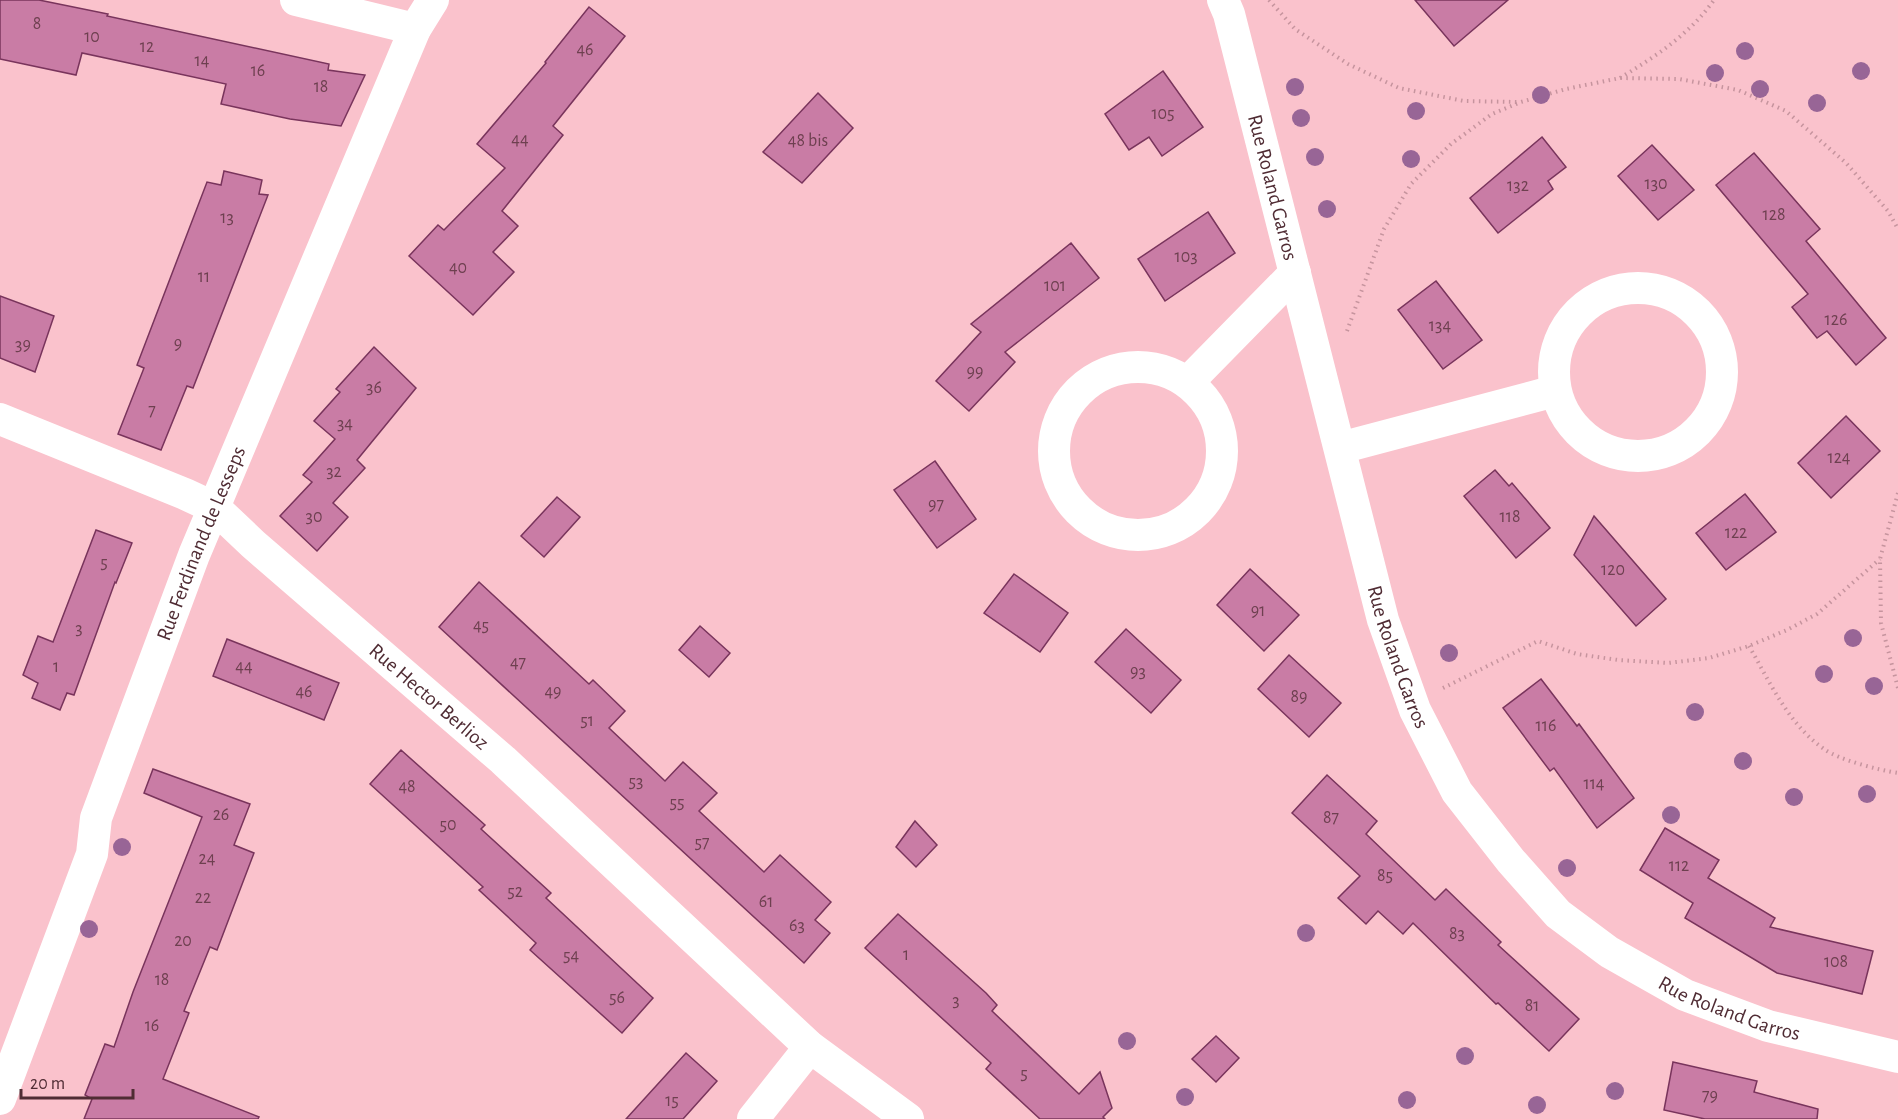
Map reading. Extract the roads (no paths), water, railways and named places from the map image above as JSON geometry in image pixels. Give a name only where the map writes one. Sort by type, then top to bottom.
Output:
[{"type":"street","points":[[296,0],[415,28]]},
{"type":"street","name":"Rue Ferdinand de Lesseps","points":[[0,1099],[92,854],[96,818],[194,555],[415,28],[433,0]]},
{"type":"street","name":"Rue Roland Garros","points":[[1223,0],[1229,14],[1383,620],[1413,702],[1457,792],[1510,861],[1558,914],[1601,946],[1685,995],[1768,1026],[1898,1057]]},
{"type":"street","points":[[1188,382],[1295,273]]},
{"type":"street","points":[[1635,287],[1660,290],[1687,303],[1707,322],[1720,350],[1723,373],[1717,402],[1703,426],[1687,441],[1662,453],[1635,456],[1604,449],[1580,434],[1563,412],[1555,391],[1554,362],[1565,329],[1588,304],[1611,291],[1635,287]]},
{"type":"street","points":[[1136,366],[1160,369],[1188,382],[1207,401],[1220,429],[1223,452],[1217,482],[1203,505],[1187,520],[1163,532],[1136,536],[1104,528],[1080,513],[1063,490],[1054,462],[1056,430],[1070,400],[1088,382],[1112,370],[1136,366]]},
{"type":"street","points":[[1340,448],[1555,391]]},
{"type":"street","name":"Rue Hector Berlioz","points":[[0,419],[215,508],[253,544],[503,760],[810,1047],[908,1119]]},
{"type":"street","points":[[753,1119],[810,1047]]}]
